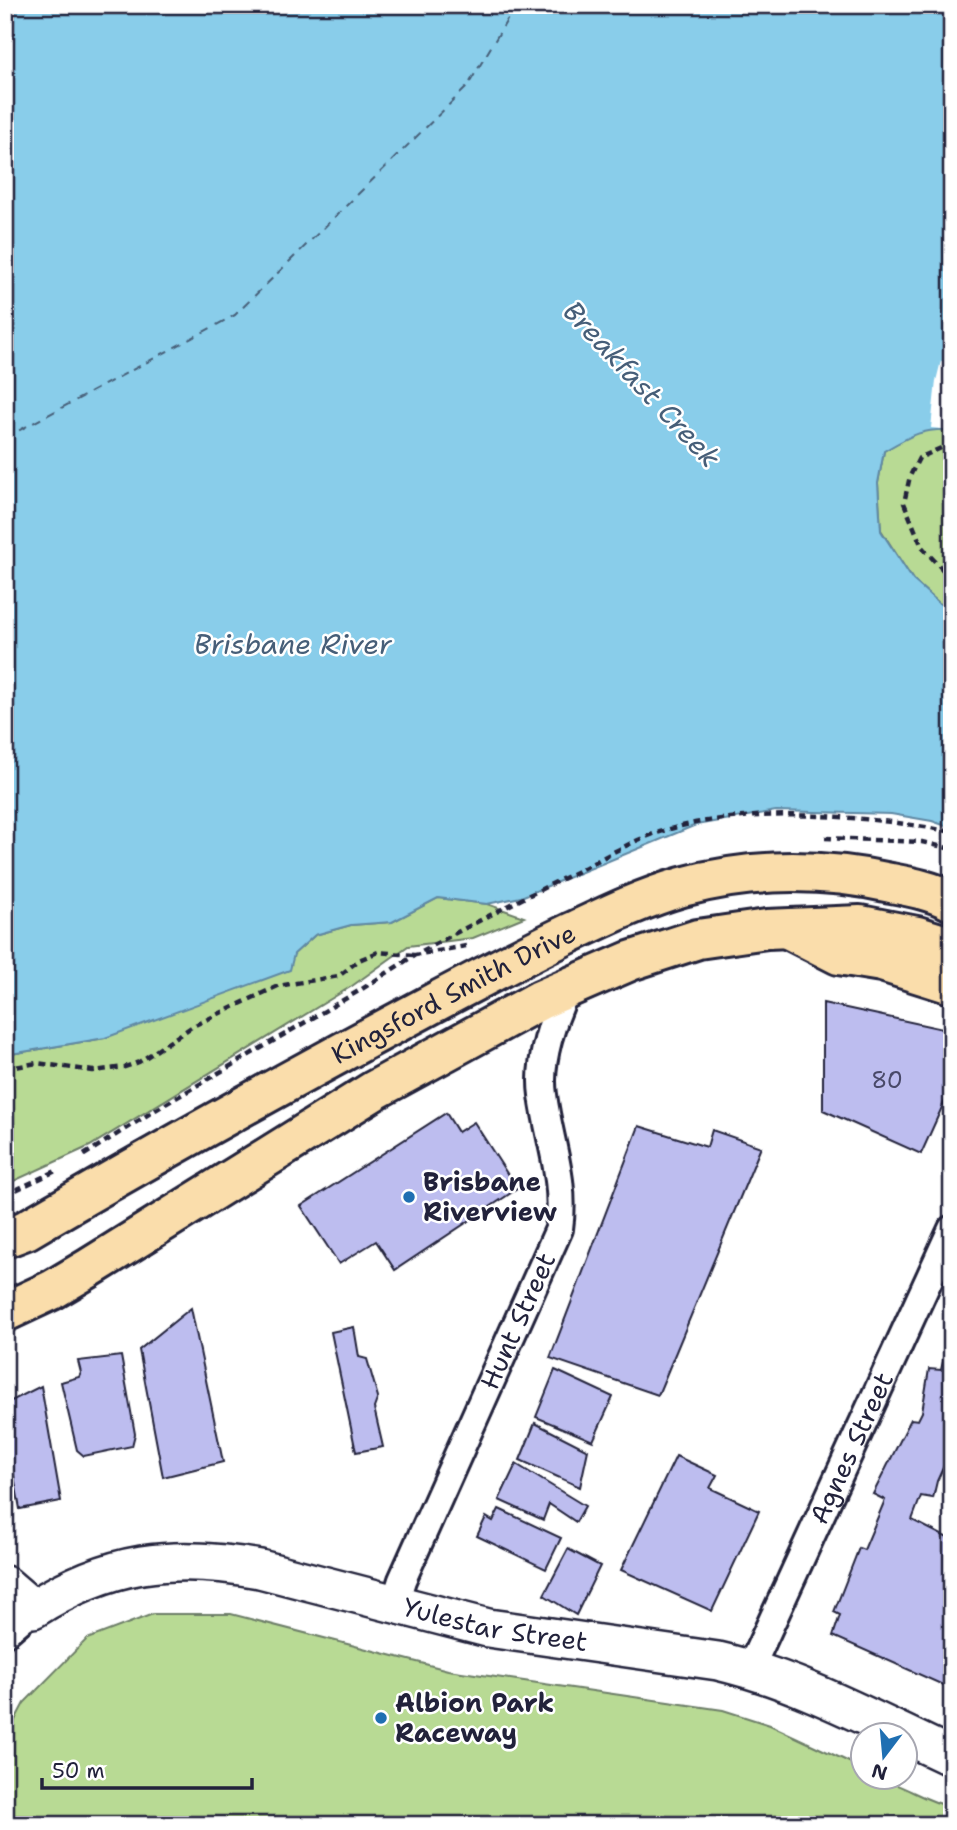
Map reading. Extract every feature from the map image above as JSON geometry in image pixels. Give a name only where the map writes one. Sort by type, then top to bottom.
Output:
[{"type":"highway","name":"Kingsford Smith Drive","points":[[5,1238],[26,1230],[323,1062],[474,981],[647,898],[717,879],[795,872],[831,872],[947,894]]},
{"type":"highway","name":"Kingsford Smith Drive","points":[[5,1312],[52,1290],[101,1261],[375,1090],[463,1040],[569,986],[668,947],[734,933],[860,925],[917,936],[952,947]]},
{"type":"highway","points":[[788,929],[839,955],[898,966],[952,984]]},
{"type":"street","name":"Hunt Street","points":[[394,1605],[402,1580],[559,1228],[562,1204],[560,1177],[542,1092],[548,1036],[557,1009],[569,986]]},
{"type":"street","name":"Agnes Street","points":[[750,1669],[952,1228]]},
{"type":"street","name":"Yulestar Street","points":[[33,1609],[61,1591],[96,1576],[132,1566],[190,1560],[223,1562],[260,1569],[488,1628],[718,1661],[750,1669],[811,1692],[952,1757]]},
{"type":"street","points":[[5,1585],[33,1609],[5,1633]]},
{"type":"path","points":[[952,443],[919,458],[910,476],[904,503],[922,547],[952,580]]},
{"type":"path","points":[[922,842],[952,849]]},
{"type":"path","points":[[5,1069],[37,1063],[93,1071],[125,1067],[139,1062],[192,1026],[278,986],[339,976],[359,960],[378,952],[415,955],[77,1159]]},
{"type":"path","points":[[5,1195],[66,1166]]},
{"type":"green space","points":[[931,428],[952,430],[952,611],[913,580],[881,530],[878,483],[884,451],[912,434]]},
{"type":"green space","points":[[438,898],[487,904],[524,917],[473,938],[408,946],[352,986],[90,1146],[5,1185],[5,1055],[105,1038],[294,954],[315,935],[351,925],[392,922]]},
{"type":"green space","name":"Albion Park Raceway","points":[[153,1614],[231,1614],[448,1670],[723,1710],[770,1725],[848,1761],[848,1792],[912,1792],[952,1807],[952,1825],[5,1825],[5,1739],[24,1703],[87,1639]]},
{"type":"water","points":[[5,5],[952,5],[952,430],[932,430],[916,434],[884,451],[878,483],[881,531],[913,580],[952,611],[952,828],[932,821],[891,814],[776,811],[696,825],[521,897],[487,904],[438,898],[392,922],[351,925],[315,935],[294,954],[290,970],[105,1038],[5,1055]]},
{"type":"pier","points":[[941,361],[952,362],[952,430],[931,428]]},
{"type":"building","points":[[823,1003],[952,1031],[952,1085],[921,1154],[823,1110]]},
{"type":"building","name":"Brisbane Riverview","points":[[446,1113],[458,1132],[474,1122],[517,1189],[395,1270],[376,1241],[339,1264],[301,1206]]},
{"type":"building","points":[[639,1126],[707,1147],[712,1130],[761,1147],[658,1395],[550,1358]]},
{"type":"building","points":[[191,1308],[223,1462],[163,1477],[139,1350]]},
{"type":"building","points":[[952,1322],[952,1460],[947,1459],[933,1498],[921,1496],[912,1520],[952,1540],[952,1689],[833,1636],[840,1615],[834,1612],[859,1548],[864,1550],[885,1500],[873,1494],[911,1419],[918,1420],[922,1412],[929,1369],[941,1370]]},
{"type":"building","points":[[354,1327],[359,1357],[367,1359],[378,1397],[374,1408],[383,1447],[356,1452],[331,1332]]},
{"type":"building","points":[[121,1356],[135,1434],[132,1446],[84,1456],[77,1450],[61,1382],[79,1377],[81,1373],[78,1361]]},
{"type":"building","points":[[555,1370],[613,1397],[593,1441],[536,1417]]},
{"type":"building","points":[[41,1386],[61,1501],[20,1509],[5,1427],[5,1404]]},
{"type":"building","points":[[535,1423],[588,1450],[580,1487],[520,1460]]},
{"type":"building","points":[[676,1456],[717,1475],[710,1488],[759,1511],[712,1611],[621,1570]]},
{"type":"building","points":[[952,1460],[952,1488],[944,1489]]},
{"type":"building","points":[[516,1464],[585,1506],[576,1522],[549,1504],[543,1520],[499,1500]]},
{"type":"building","points":[[499,1509],[561,1538],[546,1569],[477,1536],[486,1517],[493,1521]]},
{"type":"building","points":[[568,1549],[600,1566],[576,1615],[544,1595]]},
{"type":"ferry route","points":[[5,438],[235,315],[467,87],[516,5]]},
{"type":"place","name":"Brisbane Riverview","points":[[409,1197]]},
{"type":"place","name":"Albion Park Raceway","points":[[381,1718]]},
{"type":"water label","name":"Breakfast Creek","points":[[642,384]]},
{"type":"water label","name":"Brisbane River","points":[[293,644]]}]
